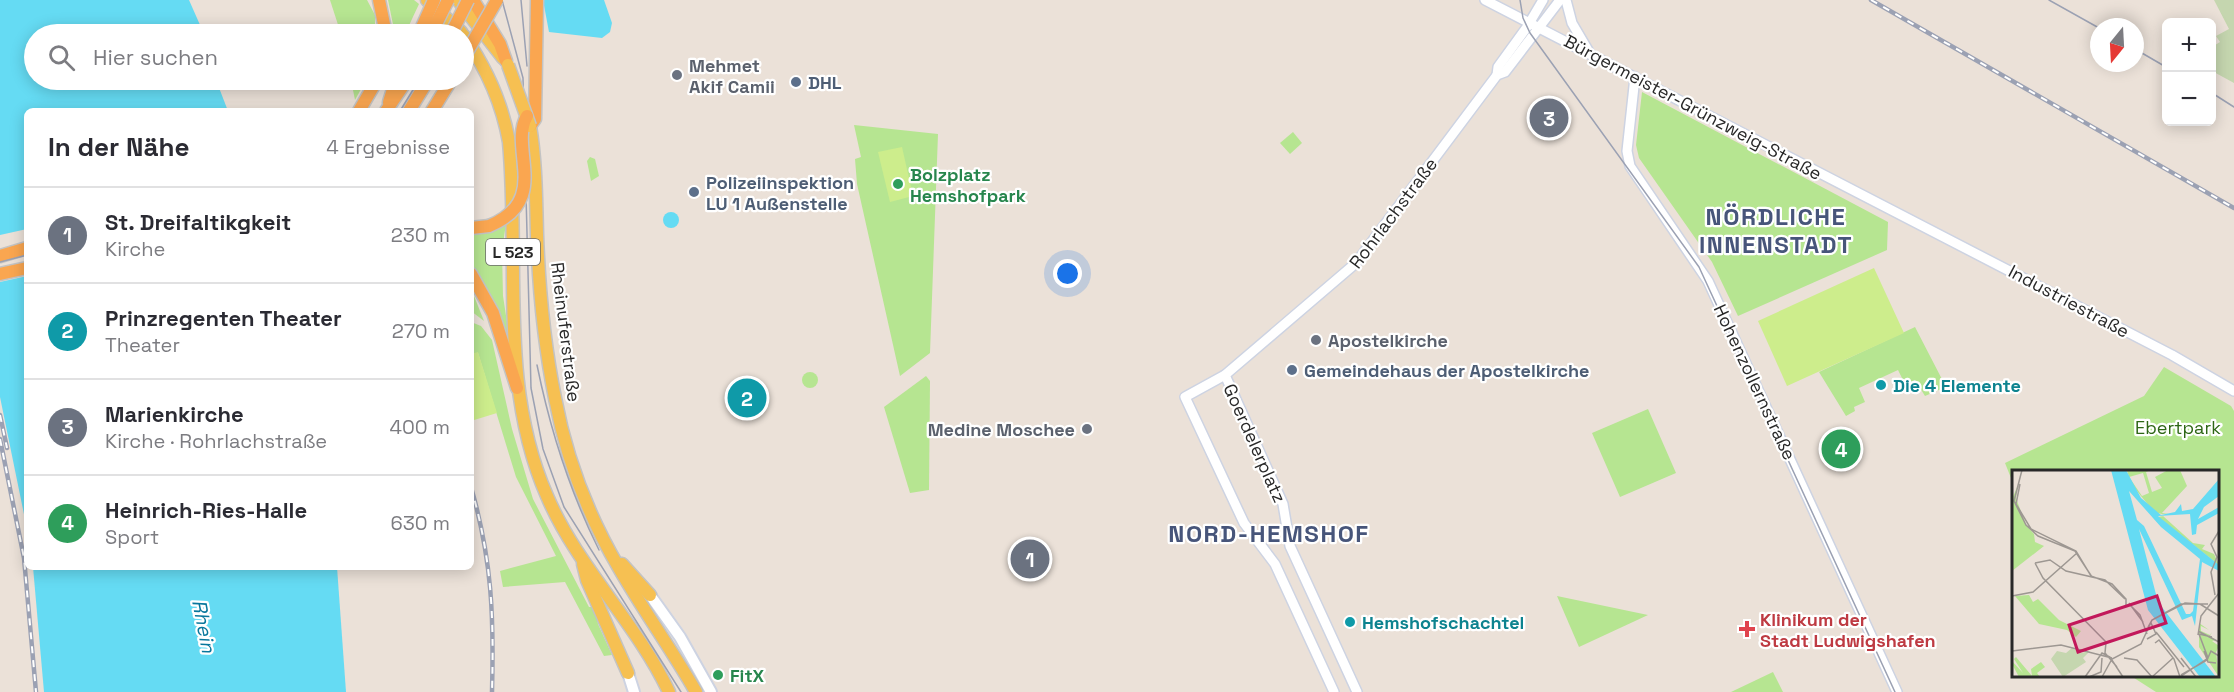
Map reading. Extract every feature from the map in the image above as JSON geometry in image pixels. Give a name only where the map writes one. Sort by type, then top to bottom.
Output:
[{"type":"highway","points":[[379,0],[384,24]]},
{"type":"highway","points":[[423,24],[434,0]]},
{"type":"highway","points":[[436,24],[448,0]]},
{"type":"highway","points":[[456,24],[468,0]]},
{"type":"highway","points":[[473,0],[500,44],[507,63]]},
{"type":"highway","points":[[474,40],[497,0]]},
{"type":"highway","points":[[474,228],[489,226],[507,216],[521,195],[525,181],[523,124],[535,119],[534,65],[537,0]]},
{"type":"highway","points":[[361,108],[371,90]]},
{"type":"highway","points":[[388,108],[393,90]]},
{"type":"highway","points":[[388,108],[400,90]]},
{"type":"highway","points":[[411,108],[422,90]]},
{"type":"highway","points":[[434,108],[445,90]]},
{"type":"highway","points":[[0,256],[24,249]]},
{"type":"highway","points":[[0,274],[24,269]]},
{"type":"highway","points":[[474,279],[493,313],[517,388]]},
{"type":"main road","name":"L 523","points":[[427,0],[452,24]]},
{"type":"main road","name":"Rheinuferstraße","points":[[458,0],[507,63],[529,121],[536,159],[537,235],[544,335],[555,401],[569,452],[586,499],[610,553],[696,692]]},
{"type":"main road","name":"L 523","points":[[474,53],[491,81],[505,117],[509,142],[517,388],[525,430],[546,495],[582,560],[634,631],[669,692]]},
{"type":"main road","points":[[610,553],[650,595],[680,638],[711,692]]},
{"type":"main road","points":[[582,560],[587,580],[628,673],[634,692]]},
{"type":"street","name":"Bürgermeister-Grünzweig-Straße","points":[[1485,0],[1902,216]]},
{"type":"street","name":"Rohrlachstraße","points":[[1334,692],[1270,556],[1244,523],[1185,398],[1226,375],[1356,263],[1497,75],[1498,67],[1530,23],[1543,0]]},
{"type":"street","name":"Rohrlachstraße","points":[[1497,75],[1505,72],[1560,0]]},
{"type":"street","points":[[1566,0],[1572,23],[1591,54]]},
{"type":"street","name":"Hohenzollernstraße","points":[[1635,77],[1627,141],[1629,162],[1708,281],[1897,692]]},
{"type":"street","name":"Industriestraße","points":[[1902,216],[2172,355],[2234,391]]},
{"type":"street","name":"Goerdelerplatz","points":[[1226,375],[1283,504],[1290,546],[1357,692]]},
{"type":"green space","points":[[330,0],[367,0],[375,15],[375,24],[338,24]]},
{"type":"green space","points":[[388,0],[414,0],[419,4],[410,24],[393,24]]},
{"type":"green space","points":[[2214,0],[2234,0],[2234,83],[2216,73],[2216,44],[2220,42],[2216,36],[2229,29]]},
{"type":"green space","points":[[353,90],[360,90],[355,100]]},
{"type":"green space","points":[[1642,92],[1888,222],[1887,250],[1738,316],[1712,262],[1639,158],[1636,145]]},
{"type":"green space","points":[[854,125],[938,134],[930,353],[900,376],[857,184],[855,159],[861,157]]},
{"type":"green space","points":[[1293,132],[1302,143],[1290,154],[1280,143]]},
{"type":"green space","name":"Bolzplatz Hemshofpark","points":[[902,147],[913,196],[890,202],[878,152]]},
{"type":"green space","points":[[590,157],[595,159],[599,176],[591,181],[587,161]]},
{"type":"green space","points":[[506,223],[502,251],[503,296],[510,342],[507,342],[497,309],[474,270],[474,233]]},
{"type":"green space","points":[[1874,268],[1904,333],[1787,386],[1758,321]]},
{"type":"green space","points":[[474,296],[484,321],[474,313]]},
{"type":"green space","points":[[474,323],[481,326],[492,340],[512,429],[533,499],[589,607],[595,607],[598,624],[612,655],[604,656],[565,582],[503,587],[500,571],[556,556],[516,477],[478,353],[474,354]]},
{"type":"green space","points":[[1915,327],[1946,387],[1925,396],[1915,380],[1905,384],[1898,370],[1859,388],[1865,402],[1854,407],[1855,411],[1846,416],[1819,372]]},
{"type":"green space","points":[[478,352],[497,413],[474,420],[474,353]]},
{"type":"green space","name":"Ebertpark","points":[[2164,367],[2231,406],[2234,411],[2234,692],[2156,692],[2133,677],[2219,677],[2219,470],[2012,470],[2012,480],[2005,463],[2144,396]]},
{"type":"green space","points":[[810,372],[818,380],[810,388],[802,380]]},
{"type":"green space","points":[[926,376],[930,381],[929,490],[910,493],[884,407]]},
{"type":"green space","points":[[1648,409],[1676,473],[1620,497],[1592,433]]},
{"type":"green space","points":[[1557,596],[1648,615],[1579,647]]},
{"type":"green space","points":[[1773,672],[1783,692],[1731,692]]},
{"type":"water","points":[[0,0],[189,0],[200,24],[24,24],[24,90],[220,90],[227,108],[24,108],[24,514],[0,397]]},
{"type":"water","points":[[543,0],[604,0],[612,23],[610,32],[602,38],[549,32]]},
{"type":"water","points":[[668,212],[674,212],[679,220],[677,226],[668,228],[663,223],[663,217]]},
{"type":"water","name":"Rhein","points":[[33,570],[337,570],[346,692],[44,692]]},
{"type":"pier","points":[[24,230],[24,277],[0,282],[0,235]]},
{"type":"tram line","points":[[502,0],[523,78],[531,388],[543,449],[564,507],[681,692]]},
{"type":"tram line","points":[[521,0],[527,66]]},
{"type":"tram line","points":[[1520,0],[1523,18],[1530,33],[1699,267],[1895,692]]},
{"type":"tram line","points":[[2049,0],[2090,23]]},
{"type":"tram line","points":[[2144,54],[2162,65]]},
{"type":"tram line","points":[[402,108],[413,90]]},
{"type":"tram line","points":[[2216,96],[2234,107]]},
{"type":"tram line","points":[[0,262],[24,256]]},
{"type":"tram line","points":[[537,365],[562,460],[599,550]]},
{"type":"railway","points":[[1871,0],[2234,208]]},
{"type":"railway","points":[[0,415],[7,448]]},
{"type":"railway","points":[[0,439],[24,558]]},
{"type":"railway","points":[[474,499],[490,588],[493,638],[492,692]]},
{"type":"railway","points":[[25,570],[36,692]]},
{"type":"place","name":"Mehmet Akif Camii","points":[[677,75]]},
{"type":"place","name":"DHL","points":[[796,82]]},
{"type":"place","name":"Marienkirche","points":[[1549,118]]},
{"type":"place","name":"Bolzplatz Hemshofpark","points":[[898,184]]},
{"type":"place","name":"Polizeiinspektion LU 1 Außenstelle","points":[[694,192]]},
{"type":"place","name":"Apostelkirche","points":[[1316,340]]},
{"type":"place","name":"Gemeindehaus der Apostelkirche","points":[[1292,370]]},
{"type":"place","name":"Die 4 Elemente","points":[[1881,385]]},
{"type":"place","name":"Prinzregenten Theater","points":[[747,398]]},
{"type":"place","name":"Medine Moschee","points":[[1087,429]]},
{"type":"place","name":"Heinrich-Ries-Halle","points":[[1841,449]]},
{"type":"place","name":"St. Dreifaltikgkeit","points":[[1030,559]]},
{"type":"place","name":"Hemshofschachtel","points":[[1350,622]]},
{"type":"place","name":"Klinikum der Stadt Ludwigshafen","points":[[1747,629]]},
{"type":"place","name":"FitX","points":[[718,675]]},
{"type":"district","name":"NÖRDLICHE INNENSTADT","points":[[1776,230]]},
{"type":"district","name":"NORD-HEMSHOF","points":[[1269,533]]}]
